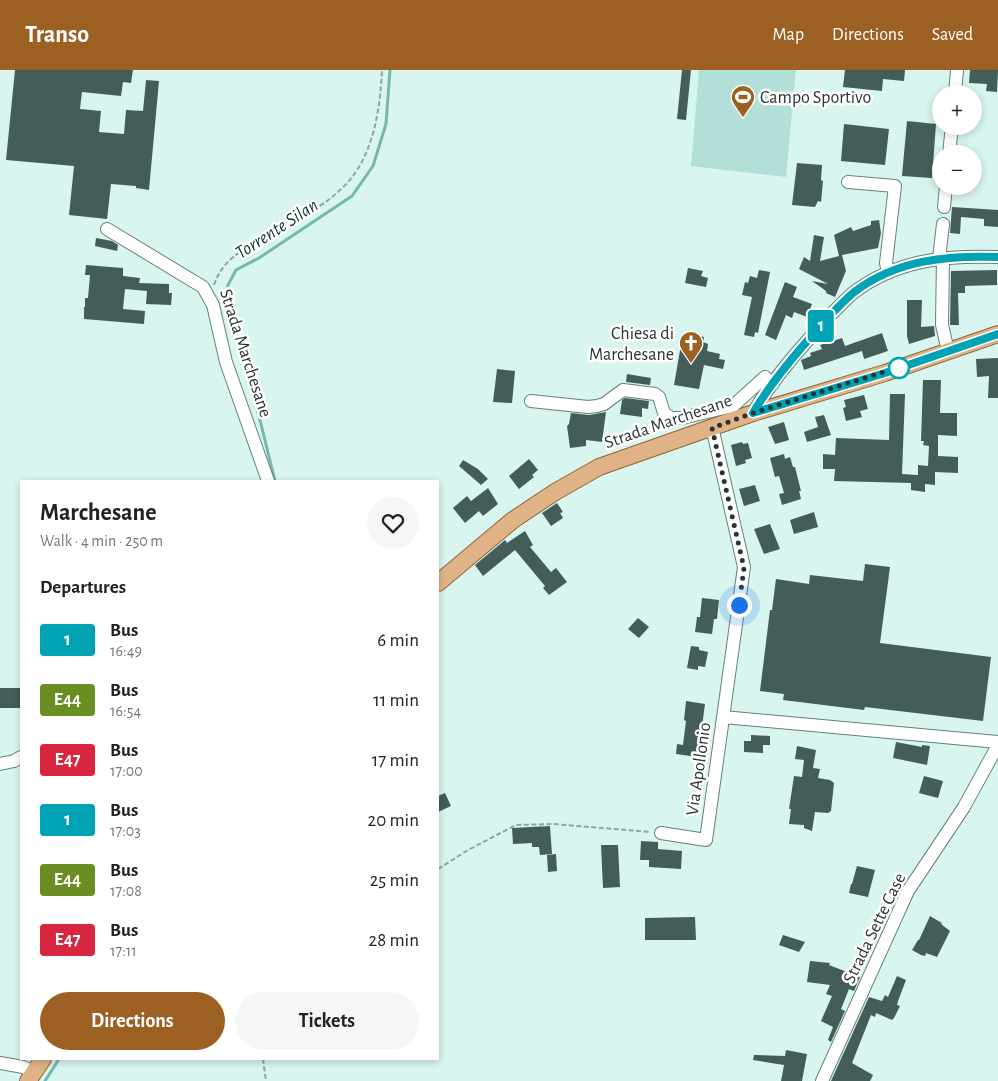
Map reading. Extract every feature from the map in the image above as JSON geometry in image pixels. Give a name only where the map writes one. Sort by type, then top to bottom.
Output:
[{"type":"main road","name":"Strada Marchesane","points":[[439,582],[513,520],[555,492],[599,467],[753,413],[875,376],[998,334]]},
{"type":"street","points":[[956,85],[957,70]]},
{"type":"street","points":[[848,182],[896,186],[886,263],[888,273]]},
{"type":"street","points":[[944,207],[945,195]]},
{"type":"street","points":[[943,224],[941,259],[942,325],[948,351]]},
{"type":"street","name":"Strada Marchesane","points":[[107,229],[203,287],[213,305],[226,362],[268,480]]},
{"type":"street","points":[[753,413],[792,358],[854,293],[888,273],[910,264],[958,256],[998,257]]},
{"type":"street","points":[[531,401],[588,407],[604,404],[623,390],[655,394],[664,413],[671,418],[682,418],[733,406],[752,391],[765,377],[773,384]]},
{"type":"street","name":"Via Apollonio","points":[[661,833],[706,840],[744,568],[712,428]]},
{"type":"street","points":[[723,717],[998,743]]},
{"type":"street","name":"Strada Sette Case","points":[[822,1081],[908,891],[964,807],[998,743]]},
{"type":"street","points":[[0,764],[20,758]]},
{"type":"street","points":[[0,1063],[35,1071]]},
{"type":"path","points":[[213,305],[214,286],[219,272],[231,259],[249,246],[279,232],[321,205],[342,189],[358,167],[370,143],[378,111],[382,70]]},
{"type":"path","points":[[439,868],[468,850],[516,825],[553,824],[661,833]]},
{"type":"path","points":[[264,1060],[266,1081]]},
{"type":"shaded area","name":"Campo Sportivo","points":[[699,70],[796,70],[786,177],[691,166]]},
{"type":"building","points":[[15,70],[133,70],[131,83],[123,82],[121,96],[82,92],[80,109],[101,111],[99,132],[124,134],[126,110],[143,111],[146,80],[159,81],[149,190],[136,188],[136,186],[111,184],[107,219],[69,215],[74,166],[6,160]]},
{"type":"building","points":[[682,70],[691,70],[686,120],[677,119]]},
{"type":"building","points":[[845,70],[905,70],[904,81],[883,79],[882,91],[843,87]]},
{"type":"building","points":[[970,70],[998,70],[997,92],[986,91],[987,84],[969,83]]},
{"type":"building","points":[[907,121],[932,124],[932,135],[935,135],[934,145],[932,145],[932,178],[902,176]]},
{"type":"building","points":[[844,124],[889,129],[885,165],[841,161]]},
{"type":"building","points":[[797,163],[822,165],[821,202],[818,201],[815,207],[792,205]]},
{"type":"building","points":[[952,207],[998,210],[998,227],[984,226],[984,219],[961,217],[960,234],[950,233]]},
{"type":"building","points":[[879,220],[881,233],[878,248],[842,255],[846,271],[835,297],[826,293],[826,291],[812,281],[828,284],[799,269],[804,257],[810,261],[814,235],[824,237],[820,261],[839,256],[834,235],[851,227],[853,231],[871,225],[871,221]]},
{"type":"building","points":[[96,238],[112,241],[118,245],[117,251],[95,246]]},
{"type":"building","points":[[86,265],[123,268],[123,276],[140,278],[139,283],[169,284],[169,293],[172,293],[171,305],[146,304],[147,291],[125,289],[123,309],[145,311],[144,324],[84,319],[85,298],[88,298],[90,275],[85,275]]},
{"type":"building","points":[[688,268],[703,271],[701,276],[708,278],[706,287],[685,283]]},
{"type":"building","points":[[759,270],[770,272],[758,333],[755,332],[754,337],[744,335],[752,297],[742,295],[745,282],[748,283],[750,276],[757,278]]},
{"type":"building","points":[[997,270],[997,285],[965,286],[965,293],[958,293],[959,325],[950,325],[951,271]]},
{"type":"building","points":[[785,282],[797,287],[793,297],[812,304],[807,317],[794,312],[792,318],[786,315],[776,340],[765,335]]},
{"type":"building","points":[[907,300],[922,300],[921,327],[934,326],[935,336],[909,344],[907,336]]},
{"type":"building","points":[[882,333],[888,351],[864,359],[862,351],[804,370],[801,360],[811,356],[810,353],[822,349],[820,345],[842,338],[845,346]]},
{"type":"building","name":"Chiesa di Marchesane","points":[[695,335],[704,337],[703,342],[708,344],[707,351],[720,354],[719,359],[725,360],[723,369],[704,365],[699,389],[674,385],[682,339],[693,341]]},
{"type":"building","points":[[998,358],[998,398],[988,398],[989,376],[977,377],[976,359]]},
{"type":"building","points":[[497,369],[515,371],[512,403],[493,402]]},
{"type":"building","points":[[627,374],[651,378],[650,385],[626,382]]},
{"type":"building","points":[[923,380],[941,380],[940,413],[957,413],[957,436],[938,435],[938,456],[958,457],[958,473],[935,472],[935,485],[925,484],[925,492],[911,490],[911,483],[834,481],[835,469],[823,469],[823,454],[835,455],[836,438],[889,440],[890,394],[905,394],[902,474],[918,475],[918,465],[928,466],[929,446],[923,445],[924,441],[921,441]]},
{"type":"building","points":[[864,395],[868,409],[860,411],[862,417],[846,421],[843,408],[846,407],[844,400]]},
{"type":"building","points":[[625,398],[649,401],[648,409],[642,408],[642,417],[620,414],[622,400]]},
{"type":"building","points":[[606,412],[602,442],[586,440],[586,446],[570,448],[567,426],[571,413],[589,415]]},
{"type":"building","points":[[824,415],[831,435],[807,442],[804,432],[818,427],[815,417]]},
{"type":"building","points":[[784,422],[789,440],[775,444],[768,427]]},
{"type":"building","points":[[742,442],[743,444],[748,443],[752,458],[745,460],[746,463],[736,466],[731,445]]},
{"type":"building","points":[[784,454],[785,459],[790,457],[793,467],[795,467],[801,499],[782,505],[779,494],[784,493],[779,476],[775,477],[770,458]]},
{"type":"building","points":[[529,459],[538,470],[532,475],[534,477],[519,489],[509,476]]},
{"type":"building","points":[[463,460],[478,469],[488,479],[481,485],[459,466]]},
{"type":"building","points":[[755,485],[760,501],[744,506],[739,489]]},
{"type":"building","points":[[488,488],[498,504],[483,516],[479,511],[465,523],[453,508],[467,496],[471,501]]},
{"type":"building","points":[[557,503],[563,512],[560,513],[563,518],[551,526],[542,513]]},
{"type":"building","points":[[814,512],[818,527],[794,534],[790,520]]},
{"type":"building","points":[[770,524],[780,549],[764,554],[754,529]]},
{"type":"building","points":[[525,531],[533,545],[530,547],[551,572],[556,568],[567,582],[549,595],[543,588],[545,586],[515,550],[483,576],[475,565],[505,540],[507,543]]},
{"type":"building","points":[[865,564],[890,567],[880,643],[991,657],[983,721],[865,707],[864,710],[783,700],[784,694],[760,691],[770,610],[772,610],[776,579],[809,584],[810,575],[863,581]]},
{"type":"building","points":[[702,598],[719,600],[717,619],[714,619],[712,634],[695,632],[697,617],[700,617]]},
{"type":"building","points":[[638,618],[649,627],[639,638],[628,629]]},
{"type":"building","points":[[691,646],[699,647],[699,650],[708,652],[705,667],[698,666],[698,670],[687,668]]},
{"type":"building","points":[[0,688],[20,688],[20,708],[0,708]]},
{"type":"building","points":[[686,701],[705,704],[698,757],[676,754],[677,744],[683,745]]},
{"type":"building","points":[[751,735],[770,736],[770,745],[763,745],[763,753],[744,752],[744,741],[751,741]]},
{"type":"building","points":[[896,742],[922,747],[922,745],[930,746],[927,765],[893,758]]},
{"type":"building","points":[[797,746],[816,750],[813,768],[820,769],[818,778],[830,780],[834,783],[831,811],[828,813],[815,812],[812,831],[804,828],[804,825],[789,824],[791,809],[789,809],[794,776],[802,777],[804,760],[795,759]]},
{"type":"building","points":[[924,776],[943,781],[938,798],[919,793]]},
{"type":"building","points":[[445,793],[451,806],[439,812],[439,796]]},
{"type":"building","points":[[550,826],[552,854],[540,855],[539,847],[532,847],[532,843],[513,844],[512,828]]},
{"type":"building","points":[[641,841],[658,842],[658,849],[682,851],[681,869],[649,867],[649,860],[640,860]]},
{"type":"building","points":[[601,845],[618,845],[620,887],[603,888]]},
{"type":"building","points":[[556,854],[557,871],[548,872],[547,855]]},
{"type":"building","points":[[857,866],[875,870],[868,897],[849,893]]},
{"type":"building","points":[[930,916],[942,923],[950,931],[937,957],[926,953],[925,956],[921,955],[912,950],[919,940]]},
{"type":"building","points":[[695,917],[696,940],[645,940],[645,918]]},
{"type":"building","points":[[783,935],[805,942],[799,952],[779,945]]},
{"type":"building","points":[[810,961],[830,963],[829,965],[860,977],[854,991],[849,989],[841,1009],[845,1011],[831,1042],[828,1040],[833,1027],[821,1021],[832,996],[826,994],[830,985],[807,982]]},
{"type":"building","points":[[897,976],[906,980],[897,1005],[900,1006],[894,1018],[892,1020],[876,1013],[875,1017],[871,1015],[852,1063],[873,1075],[870,1081],[831,1081],[869,997],[882,1001],[885,995],[888,997]]},
{"type":"building","points":[[786,1050],[807,1054],[802,1081],[781,1081],[784,1065],[753,1060],[754,1055],[785,1056]]},
{"type":"waterway","name":"Torrente Silan","points":[[275,480],[259,416],[227,305],[228,285],[236,270],[259,258],[352,196],[373,166],[386,124],[390,70]]},
{"type":"waterway","name":"Torrente Silan","points":[[45,1081],[58,1060]]},
{"type":"bus line","name":"1","points":[[998,257],[958,256],[910,264],[883,275],[854,293],[826,319],[792,358],[758,403],[753,413],[885,373],[998,334]]},
{"type":"place","name":"Campo Sportivo","points":[[743,118]]},
{"type":"place","name":"Chiesa di Marchesane","points":[[691,364]]},
{"type":"route","points":[[739,605],[744,568],[712,428],[753,413],[899,368]]}]
